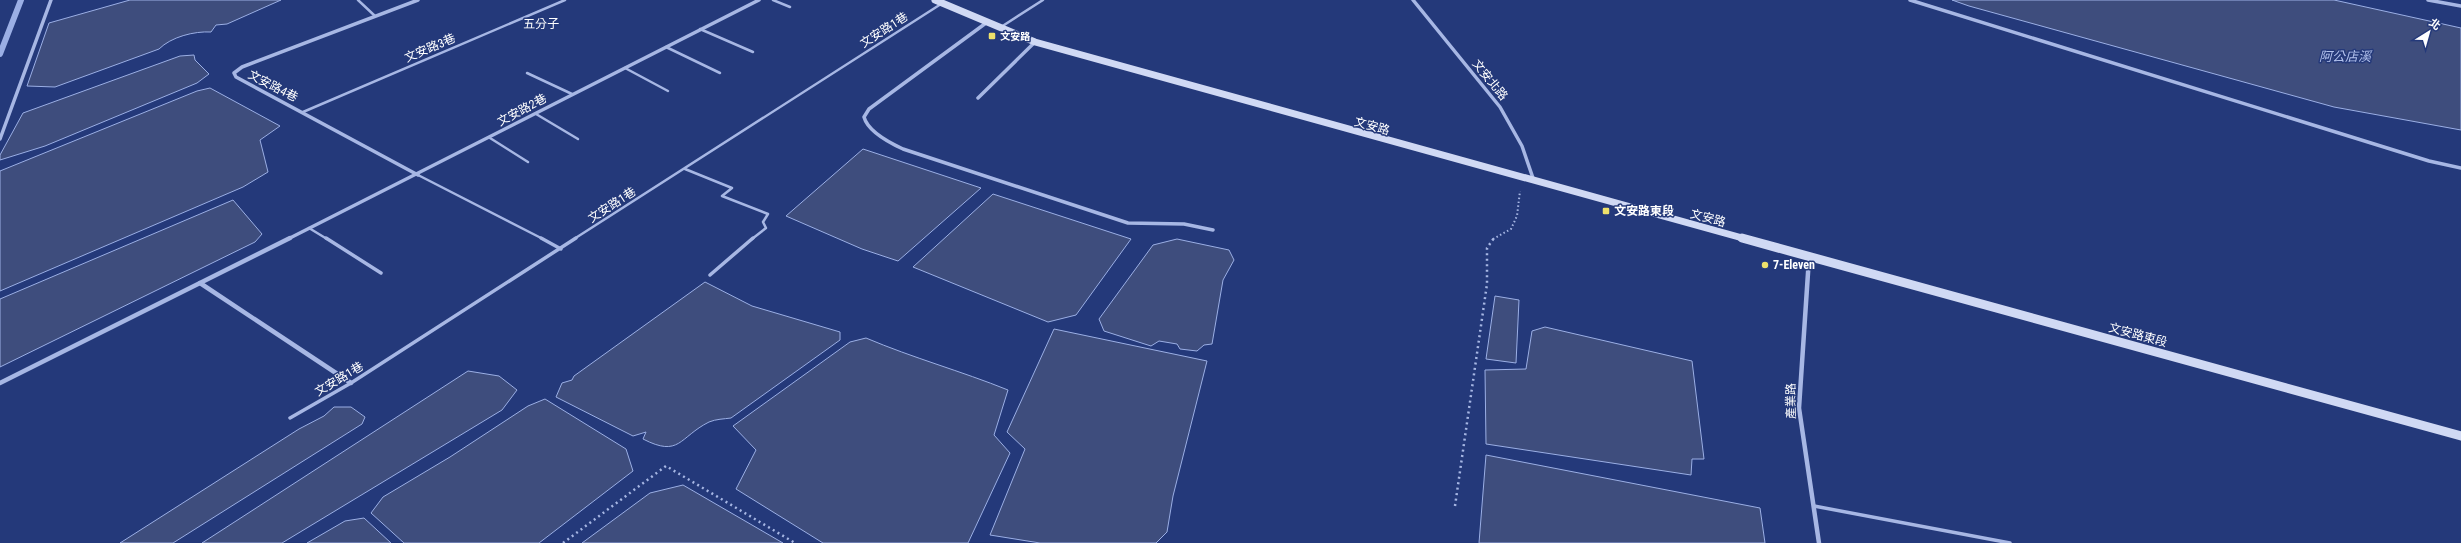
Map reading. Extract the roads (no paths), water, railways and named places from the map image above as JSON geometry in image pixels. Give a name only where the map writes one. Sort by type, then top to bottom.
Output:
[{"type":"street","points":[[0,139],[51,0]]},
{"type":"street","name":"文安路4巷","points":[[418,0],[242,67],[234,73],[236,77],[418,174]]},
{"type":"street","name":"文安路2巷","points":[[0,383],[490,138],[572,94],[759,0]]},
{"type":"street","name":"文安路","points":[[935,0],[999,29],[1035,42],[1521,179],[1809,258]]},
{"type":"street","name":"文安北路","points":[[1413,0],[1500,106],[1522,146],[1535,182]]},
{"type":"street","points":[[1910,0],[2429,161],[2461,168]]},
{"type":"street","points":[[2428,0],[2461,6]]},
{"type":"street","points":[[986,23],[869,109],[864,116],[865,121],[884,139],[904,150],[919,153],[1128,223],[1184,224],[1213,230]]},
{"type":"street","points":[[978,98],[1035,42]]},
{"type":"street","name":"文安路東段","points":[[1809,258],[2461,436]]},
{"type":"street","name":"產業路","points":[[1809,258],[1799,408],[1819,543]]},
{"type":"street","points":[[200,283],[351,383]]},
{"type":"lane","points":[[358,0],[375,16]]},
{"type":"lane","points":[[555,0],[559,2]]},
{"type":"lane","name":"文安路3巷","points":[[304,112],[565,0]]},
{"type":"lane","points":[[773,0],[790,7]]},
{"type":"lane","points":[[999,29],[1043,0]]},
{"type":"lane","name":"文安路1巷","points":[[290,418],[351,383],[941,4]]},
{"type":"lane","points":[[700,29],[753,52]]},
{"type":"lane","points":[[666,47],[720,73]]},
{"type":"lane","points":[[624,68],[668,90]]},
{"type":"lane","points":[[527,73],[572,94]]},
{"type":"lane","points":[[536,114],[578,138]]},
{"type":"lane","points":[[490,138],[528,162]]},
{"type":"lane","points":[[685,169],[732,188],[722,196],[768,214],[763,222],[766,228],[710,275]]},
{"type":"lane","points":[[418,174],[561,249]]},
{"type":"lane","points":[[309,228],[381,273]]},
{"type":"lane","points":[[1814,506],[2010,543]]},
{"type":"water","points":[[130,0],[281,0],[227,24],[216,25],[211,32],[190,34],[176,38],[159,49],[55,87],[27,86],[49,23]]},
{"type":"water","name":"阿公店溪","points":[[1952,0],[2334,0],[2461,28],[2461,130],[2334,107]]},
{"type":"water","points":[[194,55],[195,60],[209,74],[197,83],[45,146],[0,160],[0,155],[23,113],[180,56]]},
{"type":"water","points":[[210,88],[280,126],[260,140],[268,172],[243,187],[0,291],[0,171],[197,91]]},
{"type":"water","points":[[863,149],[981,188],[898,261],[862,249],[786,216]]},
{"type":"water","points":[[993,194],[1131,239],[1076,315],[1048,322],[913,267]]},
{"type":"water","points":[[233,200],[262,234],[255,242],[0,367],[0,299]]},
{"type":"water","points":[[1177,239],[1229,250],[1234,260],[1223,280],[1212,344],[1204,345],[1197,351],[1180,349],[1177,344],[1159,341],[1151,346],[1104,331],[1099,319],[1153,245]]},
{"type":"water","points":[[705,282],[752,306],[840,332],[840,340],[731,418],[709,422],[679,443],[672,446],[655,444],[643,439],[646,432],[633,436],[556,397],[562,383],[572,380],[574,376]]},
{"type":"water","points":[[1495,296],[1519,300],[1516,363],[1486,359]]},
{"type":"water","points":[[1545,327],[1692,361],[1704,459],[1692,459],[1691,475],[1486,444],[1485,370],[1526,369],[1532,331]]},
{"type":"water","points":[[1054,329],[1207,361],[1173,496],[1167,532],[1156,543],[1040,543],[990,535],[1025,449],[1007,432]]},
{"type":"water","points":[[866,338],[1008,390],[994,435],[1010,453],[968,543],[823,543],[736,489],[756,450],[733,426],[850,342]]},
{"type":"water","points":[[468,371],[499,376],[517,390],[502,410],[282,543],[202,543]]},
{"type":"water","points":[[545,399],[626,449],[633,471],[539,543],[404,543],[371,513],[383,497],[450,457],[528,406]]},
{"type":"water","points":[[334,407],[351,407],[365,417],[362,424],[173,543],[120,543],[299,429],[324,416]]},
{"type":"water","points":[[1486,455],[1760,508],[1765,543],[1479,543]]},
{"type":"water","points":[[683,485],[783,543],[582,543],[650,493]]},
{"type":"water","points":[[364,518],[391,543],[307,543],[345,521]]},
{"type":"waterway","points":[[0,54],[21,0]]},
{"type":"place","name":"文安路","points":[[992,36]]},
{"type":"place","name":"文安路東段","points":[[1606,211]]},
{"type":"place","name":"7-Eleven","points":[[1765,265]]},
{"type":"district","name":"五分子","points":[[541,24]]}]
